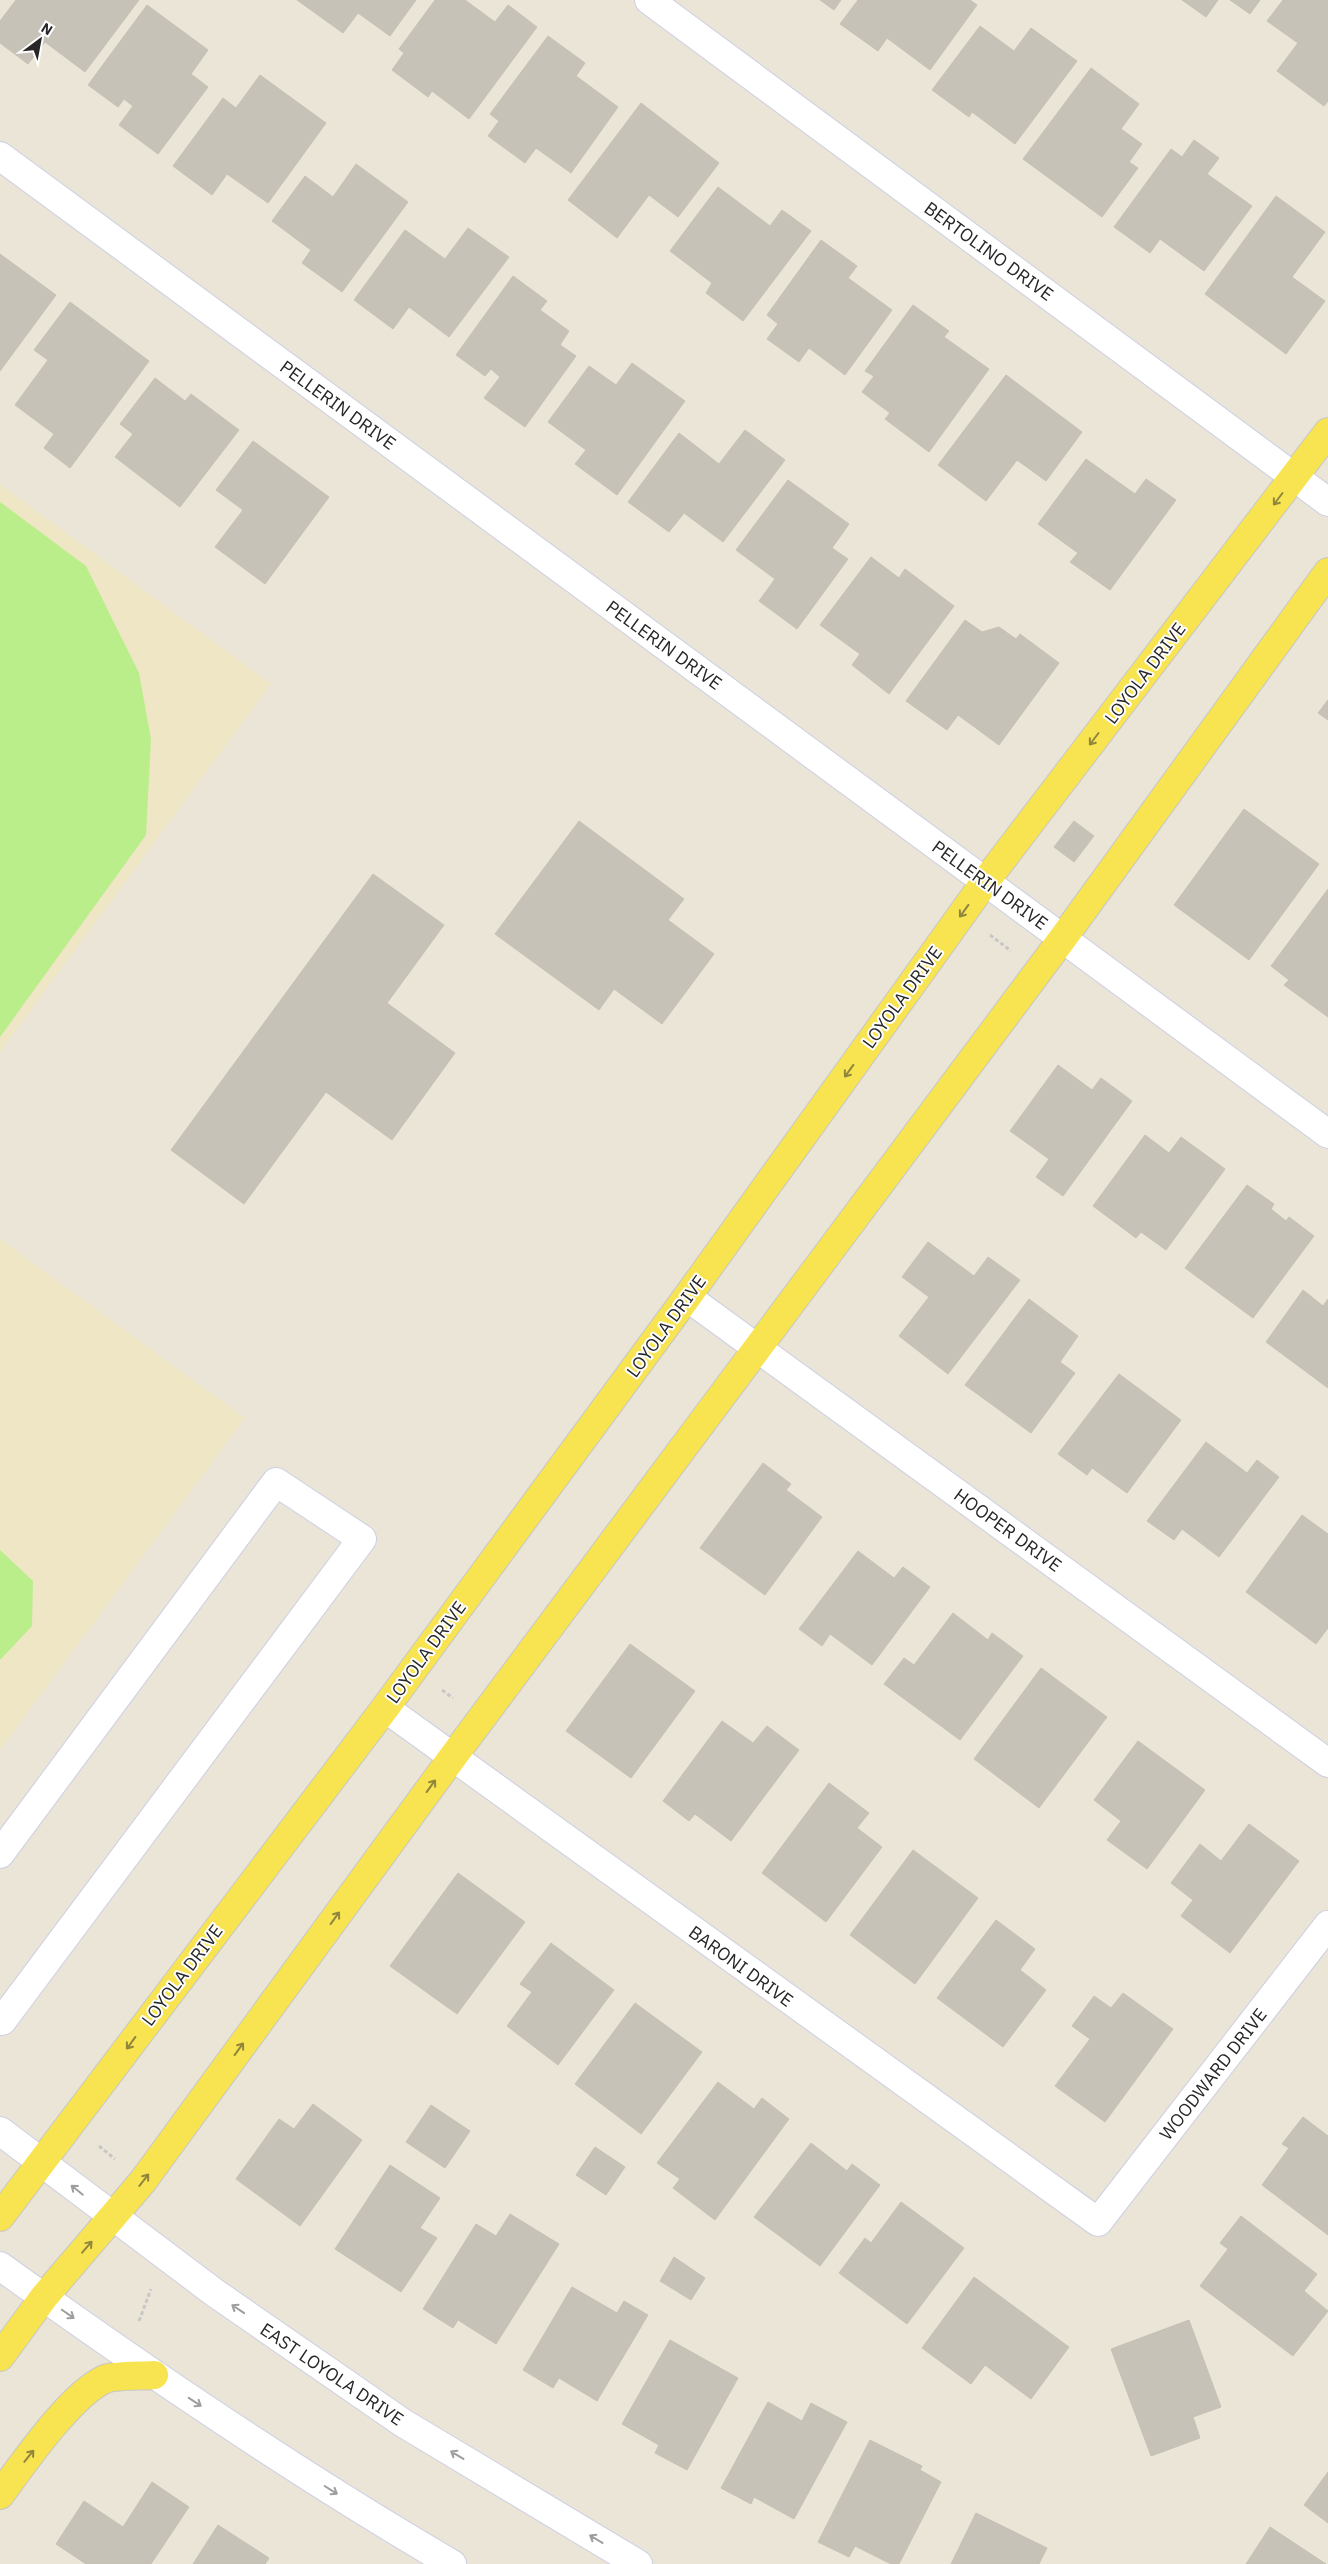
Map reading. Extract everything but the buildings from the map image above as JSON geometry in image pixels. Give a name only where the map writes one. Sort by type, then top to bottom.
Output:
[{"type":"main road","name":"LOYOLA DRIVE","points":[[0,2217],[385,1708],[687,1297],[985,882],[1328,432]]},
{"type":"main road","points":[[0,2357],[44,2297],[143,2181],[452,1758],[1062,938],[1328,572]]},
{"type":"main road","points":[[0,2495],[27,2458],[81,2395],[106,2378],[154,2375]]},
{"type":"street","name":"BERTOLINO DRIVE","points":[[649,0],[1328,502]]},
{"type":"street","name":"PELLERIN DRIVE","points":[[0,156],[1328,1134]]},
{"type":"street","name":"HOOPER DRIVE","points":[[687,1297],[1328,1763]]},
{"type":"street","points":[[0,1854],[276,1482],[362,1539],[1,2022]]},
{"type":"street","name":"BARONI DRIVE","points":[[385,1708],[1098,2222]]},
{"type":"street","name":"WOODWARD DRIVE","points":[[1098,2222],[1328,1925]]},
{"type":"street","name":"EAST LOYOLA DRIVE","points":[[0,2131],[112,2218],[214,2293],[404,2423],[638,2564]]},
{"type":"street","points":[[0,2266],[154,2375],[311,2477],[452,2564]]},
{"type":"path","points":[[984,931],[1012,952]]},
{"type":"path","points":[[92,2140],[118,2161]]},
{"type":"path","points":[[138,2324],[151,2289]]},
{"type":"shaded area","points":[[0,484],[271,684],[0,1052]]},
{"type":"shaded area","points":[[0,1239],[245,1418],[0,1750]]},
{"type":"green space","points":[[0,502],[86,566],[139,673],[151,739],[146,835],[0,1037]]},
{"type":"green space","points":[[0,1550],[33,1581],[32,1626],[0,1660]]}]
